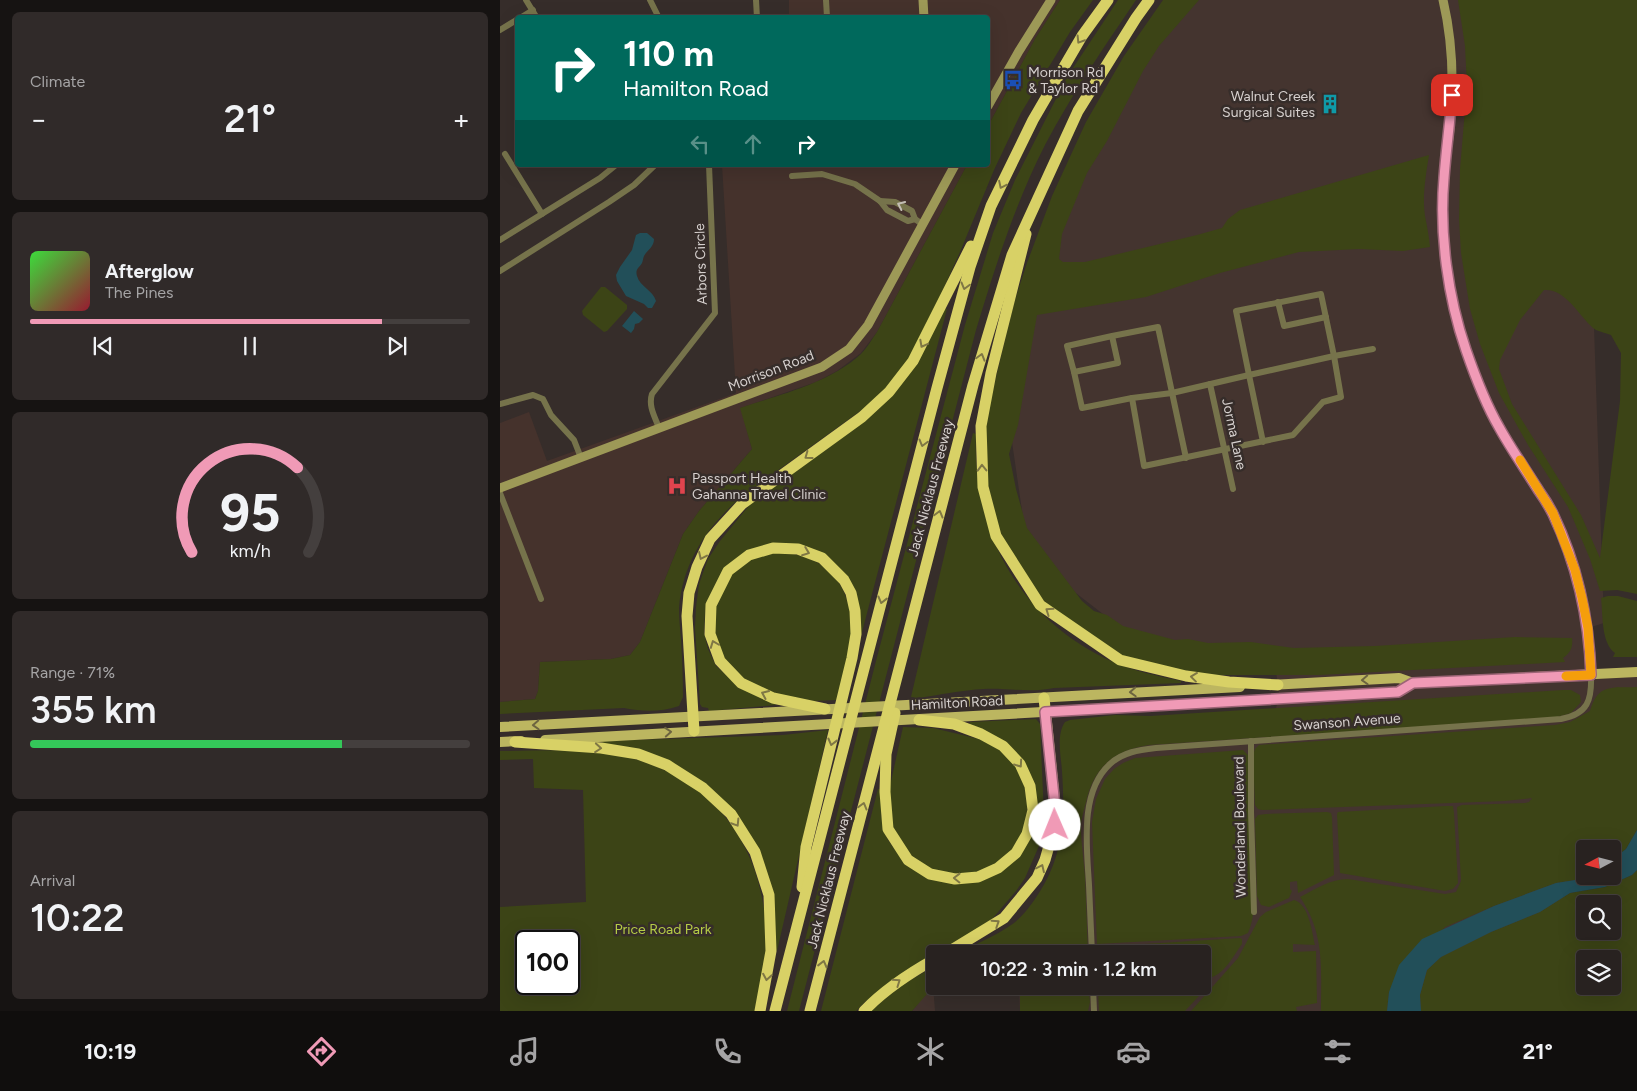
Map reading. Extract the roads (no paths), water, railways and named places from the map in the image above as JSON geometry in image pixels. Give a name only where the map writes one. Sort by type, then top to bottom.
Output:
[{"type":"highway","name":"Jack Nicklaus Freeway","points":[[775,1011],[970,267],[991,206],[1033,120],[1082,36],[1108,0]]},
{"type":"highway","name":"Jack Nicklaus Freeway","points":[[810,1011],[931,544],[998,299],[1012,255],[1078,111],[1149,0]]},
{"type":"highway","points":[[694,731],[687,616],[696,567],[710,539],[742,504],[862,417],[889,392],[913,361],[991,206]]},
{"type":"highway","points":[[1030,215],[1020,262],[991,373],[981,426],[983,487],[996,536],[1040,605],[1120,660],[1186,676],[1229,682],[1278,685]]},
{"type":"highway","points":[[919,720],[954,724],[981,734],[1003,746],[1020,764],[1030,786],[1033,810],[1027,834],[1016,853],[998,868],[978,877],[956,879],[930,874],[908,860],[888,829],[885,792],[886,754],[931,544]]},
{"type":"highway","points":[[797,926],[806,847],[852,658],[856,634],[855,611],[851,593],[844,580],[822,558],[798,549],[773,548],[749,555],[728,571],[711,605],[710,634],[720,661],[741,683],[773,698],[825,709]]},
{"type":"highway","points":[[960,945],[1004,918],[1037,878],[1045,860],[1055,825],[1055,806],[1044,698]]},
{"type":"highway","points":[[515,742],[601,748],[638,754],[667,765],[703,788],[730,814],[755,852],[769,895],[771,951],[760,1011]]},
{"type":"highway","points":[[864,1011],[880,994],[926,964]]},
{"type":"main road","points":[[922,0],[924,15]]},
{"type":"main road","points":[[990,102],[1051,0]]},
{"type":"main road","points":[[1443,0],[1448,23],[1453,78],[1444,178],[1443,224],[1457,320],[1466,350],[1498,426],[1553,513],[1575,570],[1588,628],[1591,675]]},
{"type":"main road","name":"Morrison Road","points":[[500,488],[822,367],[849,349],[868,325],[918,222],[953,167]]},
{"type":"main road","name":"Hamilton Road","points":[[500,727],[1399,678],[1413,683],[1637,672]]},
{"type":"main road","name":"Hamilton Road","points":[[500,742],[1398,692],[1413,683]]},
{"type":"street","points":[[526,0],[536,15]]},
{"type":"street","points":[[650,0],[658,15]]},
{"type":"street","points":[[756,0],[757,15]]},
{"type":"street","points":[[826,0],[827,15]]},
{"type":"street","points":[[524,15],[532,10]]},
{"type":"street","points":[[500,30],[515,21]]},
{"type":"street","points":[[505,154],[542,214]]},
{"type":"street","points":[[500,240],[600,178],[614,167]]},
{"type":"street","points":[[500,271],[634,185],[653,167]]},
{"type":"street","name":"Arbors Circle","points":[[659,428],[651,407],[650,399],[652,394],[715,313],[709,167]]},
{"type":"street","points":[[792,176],[822,174],[855,184],[880,201],[887,210],[908,221],[918,222]]},
{"type":"street","points":[[880,201],[895,202],[912,211],[918,222]]},
{"type":"street","points":[[1132,398],[1144,466],[1263,442],[1293,435],[1324,402],[1342,397],[1321,294],[1236,311],[1263,442]]},
{"type":"street","points":[[1278,302],[1284,326],[1326,317]]},
{"type":"street","points":[[1186,458],[1172,393],[1158,327],[1068,346],[1082,408],[1132,398],[1172,393],[1334,356],[1373,349]]},
{"type":"street","points":[[1074,372],[1118,363],[1112,336]]},
{"type":"street","name":"Jorma Lane","points":[[1210,384],[1233,490]]},
{"type":"street","points":[[500,404],[533,396],[543,399],[551,415],[574,440],[581,458]]},
{"type":"street","points":[[500,493],[541,599]]},
{"type":"street","name":"Swanson Avenue","points":[[1092,945],[1087,823],[1092,792],[1100,775],[1121,756],[1134,751],[1156,748],[1561,719],[1574,716],[1586,706],[1592,686],[1591,675]]},
{"type":"street","name":"Wonderland Boulevard","points":[[1251,741],[1254,912]]},
{"type":"street","points":[[1093,995],[1094,1011]]},
{"type":"water","points":[[647,233],[654,239],[637,272],[639,280],[656,301],[652,308],[648,308],[644,304],[626,296],[617,281],[616,275],[632,250],[636,235]]},
{"type":"water","points":[[634,311],[643,319],[635,324],[631,333],[622,326]]},
{"type":"water","points":[[1637,830],[1637,870],[1632,875],[1621,880],[1621,853],[1626,849]]},
{"type":"water","points":[[1575,880],[1576,885],[1610,885],[1570,893],[1540,912],[1491,932],[1441,957],[1427,970],[1420,995],[1421,1011],[1387,1011],[1389,992],[1399,965],[1422,939],[1494,906],[1556,883]]},
{"type":"place","name":"Morrison Rd & Taylor Rd","points":[[1013,80]]},
{"type":"place","name":"Walnut Creek Surgical Suites","points":[[1330,104]]},
{"type":"place","name":"Passport Health Gahanna Travel Clinic","points":[[677,486]]},
{"type":"park label","name":"Price Road Park","points":[[663,929]]}]
